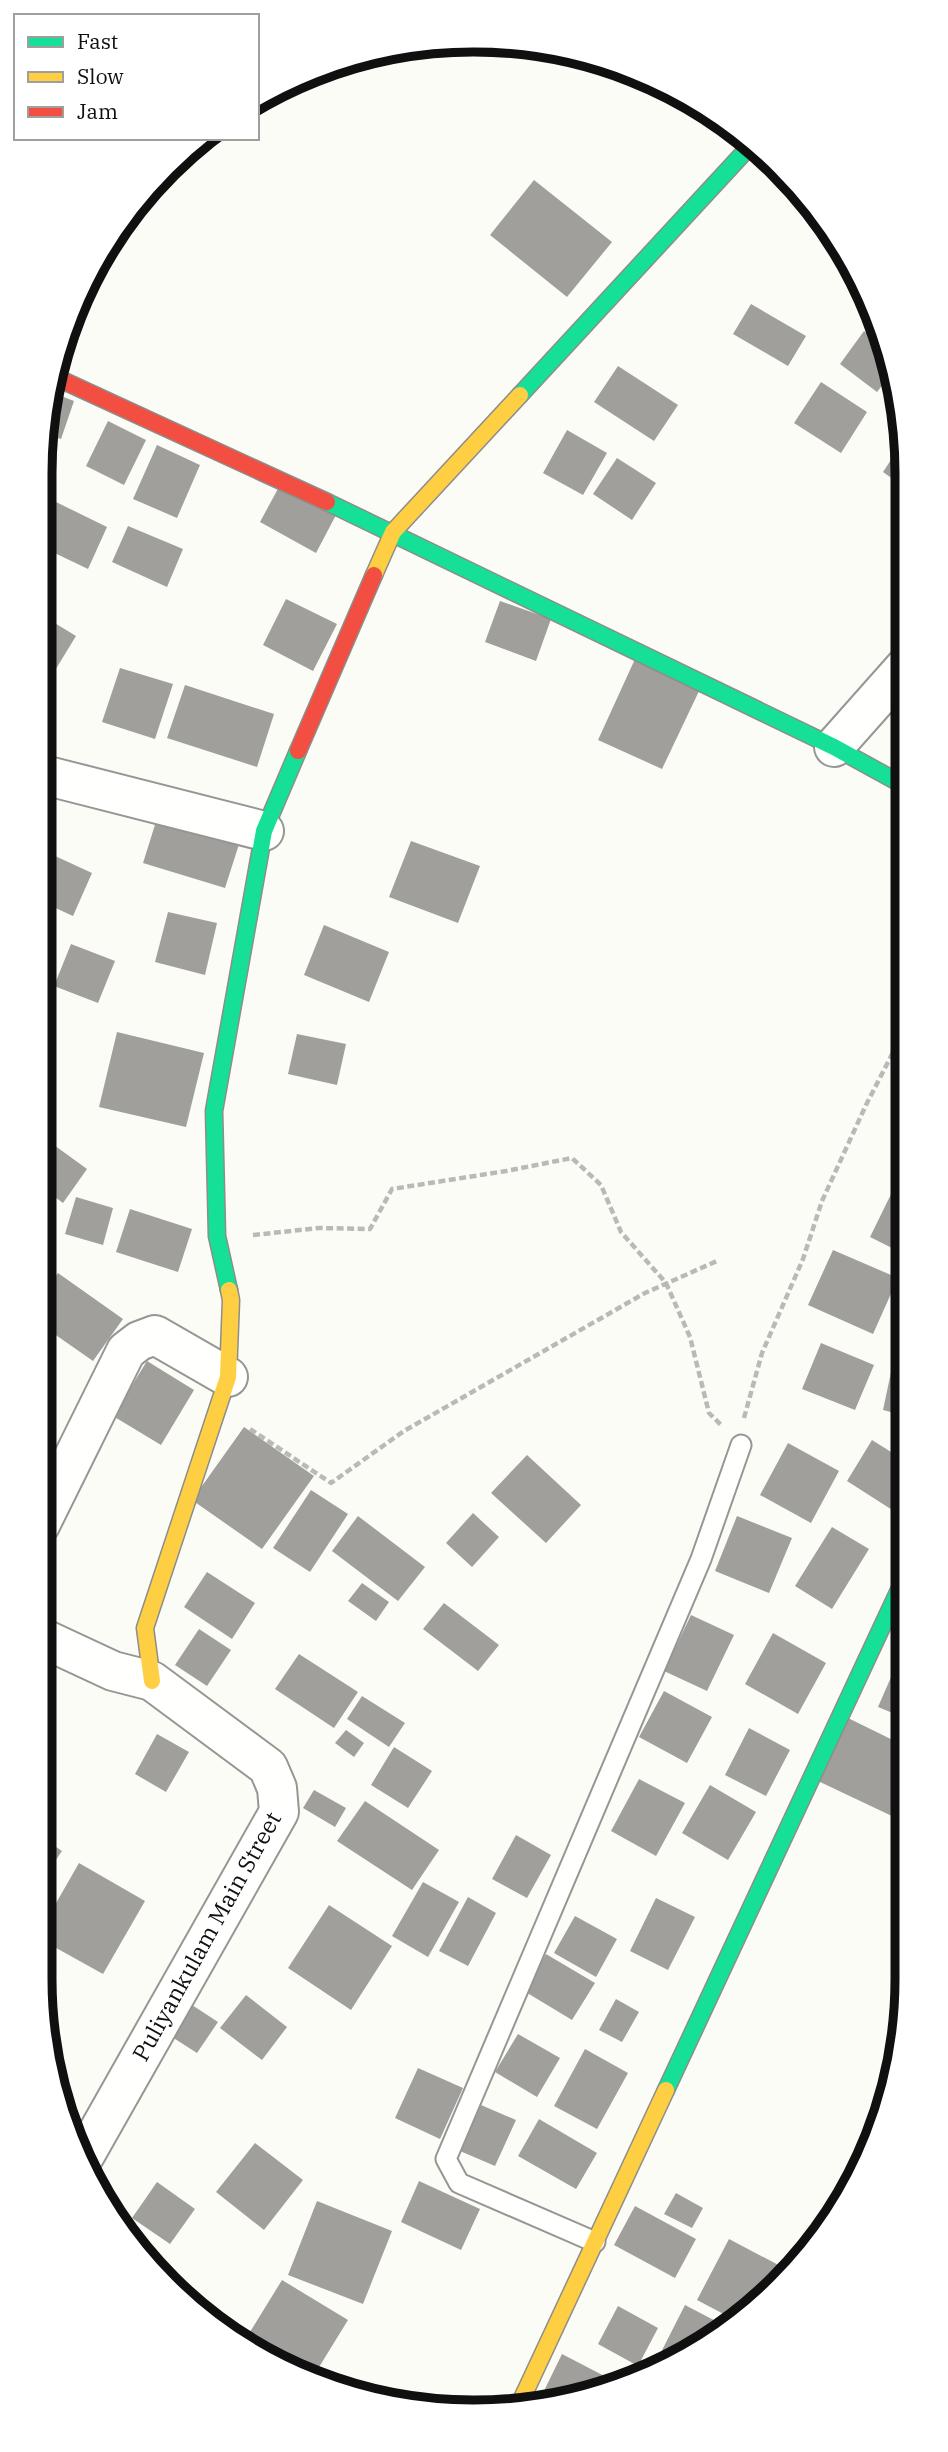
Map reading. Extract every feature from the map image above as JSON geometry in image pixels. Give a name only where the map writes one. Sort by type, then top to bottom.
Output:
[{"type":"street","points":[[52,1643],[113,1671],[152,1681],[145,1628],[223,1392],[231,1300],[217,1236],[214,1111],[264,831],[393,532],[745,151]]},
{"type":"street","points":[[63,381],[393,532],[834,747],[895,781]]},
{"type":"street","points":[[834,747],[895,678]]},
{"type":"street","points":[[52,777],[264,831]]},
{"type":"street","points":[[52,1501],[127,1351],[139,1340],[155,1335],[223,1392]]},
{"type":"street","points":[[523,2397],[895,1599]]},
{"type":"street","name":"Puliyankulam Main Street","points":[[89,2148],[279,1812],[277,1787],[268,1767],[152,1681]]},
{"type":"lane","points":[[595,2242],[459,2183],[446,2159],[701,1559],[741,1445]]},
{"type":"path","points":[[741,1445],[744,1416],[762,1353],[803,1259],[822,1201],[895,1048]]},
{"type":"path","points":[[217,1236],[319,1228],[370,1229],[392,1189],[572,1158],[601,1185],[621,1232],[666,1283],[690,1337],[709,1413],[741,1445]]},
{"type":"path","points":[[223,1392],[331,1483],[404,1431],[645,1293],[717,1261]]},
{"type":"building","points":[[534,180],[612,242],[567,297],[490,235]]},
{"type":"building","points":[[751,304],[806,336],[788,366],[733,334]]},
{"type":"building","points":[[864,331],[872,338],[885,382],[877,392],[840,364]]},
{"type":"building","points":[[618,366],[678,405],[654,441],[594,402]]},
{"type":"building","points":[[821,382],[867,412],[841,453],[794,423]]},
{"type":"building","points":[[60,396],[74,401],[61,439],[54,437]]},
{"type":"building","points":[[108,421],[146,440],[124,485],[86,466]]},
{"type":"building","points":[[567,430],[607,453],[583,495],[543,473]]},
{"type":"building","points":[[157,445],[200,465],[177,518],[133,499]]},
{"type":"building","points":[[895,454],[895,481],[883,472]]},
{"type":"building","points":[[617,458],[656,483],[632,520],[593,494]]},
{"type":"building","points":[[280,485],[336,515],[316,553],[260,522]]},
{"type":"building","points":[[56,502],[107,527],[88,569],[52,552],[52,511]]},
{"type":"building","points":[[128,526],[183,549],[167,587],[112,562]]},
{"type":"building","points":[[286,599],[337,624],[313,671],[263,645]]},
{"type":"building","points":[[500,601],[551,619],[536,661],[485,642]]},
{"type":"building","points":[[52,621],[76,636],[52,675]]},
{"type":"building","points":[[635,659],[700,689],[662,769],[598,740]]},
{"type":"building","points":[[120,668],[173,684],[155,739],[102,722]]},
{"type":"building","points":[[185,685],[274,714],[257,767],[167,738]]},
{"type":"building","points":[[159,812],[241,838],[225,888],[143,863]]},
{"type":"building","points":[[411,841],[480,866],[458,923],[389,897]]},
{"type":"building","points":[[52,855],[92,873],[73,916],[52,906]]},
{"type":"building","points":[[168,912],[217,923],[205,975],[155,962]]},
{"type":"building","points":[[324,925],[389,952],[369,1002],[304,975]]},
{"type":"building","points":[[71,944],[115,961],[98,1003],[54,986]]},
{"type":"building","points":[[117,1032],[204,1053],[186,1127],[99,1107]]},
{"type":"building","points":[[297,1034],[346,1044],[337,1085],[288,1074]]},
{"type":"building","points":[[52,1144],[87,1169],[63,1203],[52,1195]]},
{"type":"building","points":[[895,1186],[895,1250],[870,1237]]},
{"type":"building","points":[[76,1197],[113,1208],[103,1245],[65,1234]]},
{"type":"building","points":[[130,1209],[192,1229],[178,1272],[116,1252]]},
{"type":"building","points":[[833,1250],[895,1277],[895,1285],[873,1334],[808,1305]]},
{"type":"building","points":[[58,1273],[123,1319],[93,1361],[52,1332],[52,1281]]},
{"type":"building","points":[[821,1343],[874,1365],[855,1410],[802,1389]]},
{"type":"building","points":[[894,1358],[895,1413],[883,1410]]},
{"type":"building","points":[[147,1361],[194,1390],[161,1445],[113,1416]]},
{"type":"building","points":[[244,1427],[314,1476],[262,1549],[192,1500]]},
{"type":"building","points":[[872,1440],[895,1454],[895,1512],[847,1481]]},
{"type":"building","points":[[788,1443],[839,1471],[811,1523],[760,1495]]},
{"type":"building","points":[[527,1455],[581,1505],[546,1543],[491,1493]]},
{"type":"building","points":[[311,1490],[348,1514],[310,1572],[273,1548]]},
{"type":"building","points":[[473,1513],[499,1537],[472,1567],[446,1543]]},
{"type":"building","points":[[358,1516],[425,1567],[398,1601],[332,1551]]},
{"type":"building","points":[[737,1516],[792,1538],[769,1593],[715,1571]]},
{"type":"building","points":[[832,1527],[869,1549],[832,1609],[795,1586]]},
{"type":"building","points":[[207,1572],[255,1603],[232,1639],[184,1607]]},
{"type":"building","points":[[362,1583],[389,1602],[376,1621],[348,1601]]},
{"type":"building","points":[[444,1603],[499,1645],[478,1671],[423,1629]]},
{"type":"building","points":[[691,1615],[734,1635],[707,1691],[664,1671]]},
{"type":"building","points":[[199,1629],[231,1650],[207,1686],[175,1665]]},
{"type":"building","points":[[773,1633],[826,1663],[798,1714],[745,1684]]},
{"type":"building","points":[[299,1654],[358,1692],[334,1728],[275,1689]]},
{"type":"building","points":[[895,1668],[895,1714],[878,1707]]},
{"type":"building","points":[[664,1691],[712,1717],[687,1763],[639,1737]]},
{"type":"building","points":[[362,1696],[405,1723],[389,1747],[347,1719]]},
{"type":"building","points":[[848,1718],[895,1741],[894,1817],[818,1781]]},
{"type":"building","points":[[749,1728],[790,1750],[766,1796],[725,1775]]},
{"type":"building","points":[[346,1730],[364,1743],[354,1757],[335,1743]]},
{"type":"building","points":[[157,1734],[189,1752],[166,1792],[135,1774]]},
{"type":"building","points":[[394,1747],[432,1771],[408,1808],[371,1785]]},
{"type":"building","points":[[639,1779],[685,1803],[656,1856],[611,1831]]},
{"type":"building","points":[[710,1785],[756,1812],[728,1860],[682,1833]]},
{"type":"building","points":[[314,1790],[346,1808],[335,1827],[303,1808]]},
{"type":"building","points":[[365,1801],[439,1850],[412,1890],[337,1841]]},
{"type":"building","points":[[516,1835],[551,1855],[527,1898],[492,1879]]},
{"type":"building","points":[[52,1844],[62,1851],[52,1866]]},
{"type":"building","points":[[79,1863],[145,1901],[103,1974],[52,1946],[52,1910]]},
{"type":"building","points":[[423,1882],[459,1902],[428,1957],[392,1936]]},
{"type":"building","points":[[468,1897],[496,1913],[468,1966],[439,1951]]},
{"type":"building","points":[[656,1898],[695,1917],[668,1970],[630,1951]]},
{"type":"building","points":[[329,1905],[392,1946],[351,2010],[288,1968]]},
{"type":"building","points":[[575,1916],[617,1939],[596,1977],[554,1953]]},
{"type":"building","points":[[546,1954],[595,1983],[572,2020],[524,1991]]},
{"type":"building","points":[[246,1995],[287,2027],[262,2060],[220,2028]]},
{"type":"building","points":[[616,1999],[639,2012],[622,2042],[599,2030]]},
{"type":"building","points":[[192,2005],[218,2022],[197,2053],[172,2037]]},
{"type":"building","points":[[518,2034],[560,2058],[537,2097],[495,2072]]},
{"type":"building","points":[[585,2049],[628,2073],[597,2129],[554,2106]]},
{"type":"building","points":[[418,2068],[463,2088],[440,2139],[395,2118]]},
{"type":"building","points":[[481,2105],[516,2120],[495,2166],[460,2151]]},
{"type":"building","points":[[539,2119],[597,2153],[576,2189],[518,2156]]},
{"type":"building","points":[[255,2143],[303,2180],[264,2230],[216,2192]]},
{"type":"building","points":[[419,2181],[480,2209],[461,2250],[401,2222]]},
{"type":"building","points":[[157,2182],[195,2209],[170,2244],[132,2218]]},
{"type":"building","points":[[676,2193],[703,2208],[692,2228],[664,2214]]},
{"type":"building","points":[[317,2201],[392,2231],[363,2304],[288,2275]]},
{"type":"building","points":[[635,2206],[696,2239],[675,2278],[614,2245]]},
{"type":"building","points":[[729,2239],[781,2266],[726,2315],[697,2300]]},
{"type":"building","points":[[282,2280],[348,2320],[318,2369],[294,2359],[250,2332]]},
{"type":"building","points":[[685,2305],[717,2322],[685,2343],[659,2357]]},
{"type":"building","points":[[618,2306],[658,2328],[638,2366],[598,2344]]},
{"type":"building","points":[[562,2354],[607,2378],[583,2385],[543,2393]]},
{"type":"traffic: fast","points":[[520,395],[745,151]]},
{"type":"traffic: fast","points":[[327,502],[834,747],[895,781]]},
{"type":"traffic: fast","points":[[229,1290],[217,1236],[214,1111],[264,831],[298,751]]},
{"type":"traffic: fast","points":[[666,2090],[895,1599]]},
{"type":"traffic: slow","points":[[374,575],[393,532],[520,395]]},
{"type":"traffic: slow","points":[[152,1681],[145,1628],[228,1377],[231,1300],[229,1290]]},
{"type":"traffic: slow","points":[[523,2397],[666,2090]]},
{"type":"traffic: jam","points":[[63,381],[327,502]]},
{"type":"traffic: jam","points":[[298,751],[374,575]]}]
